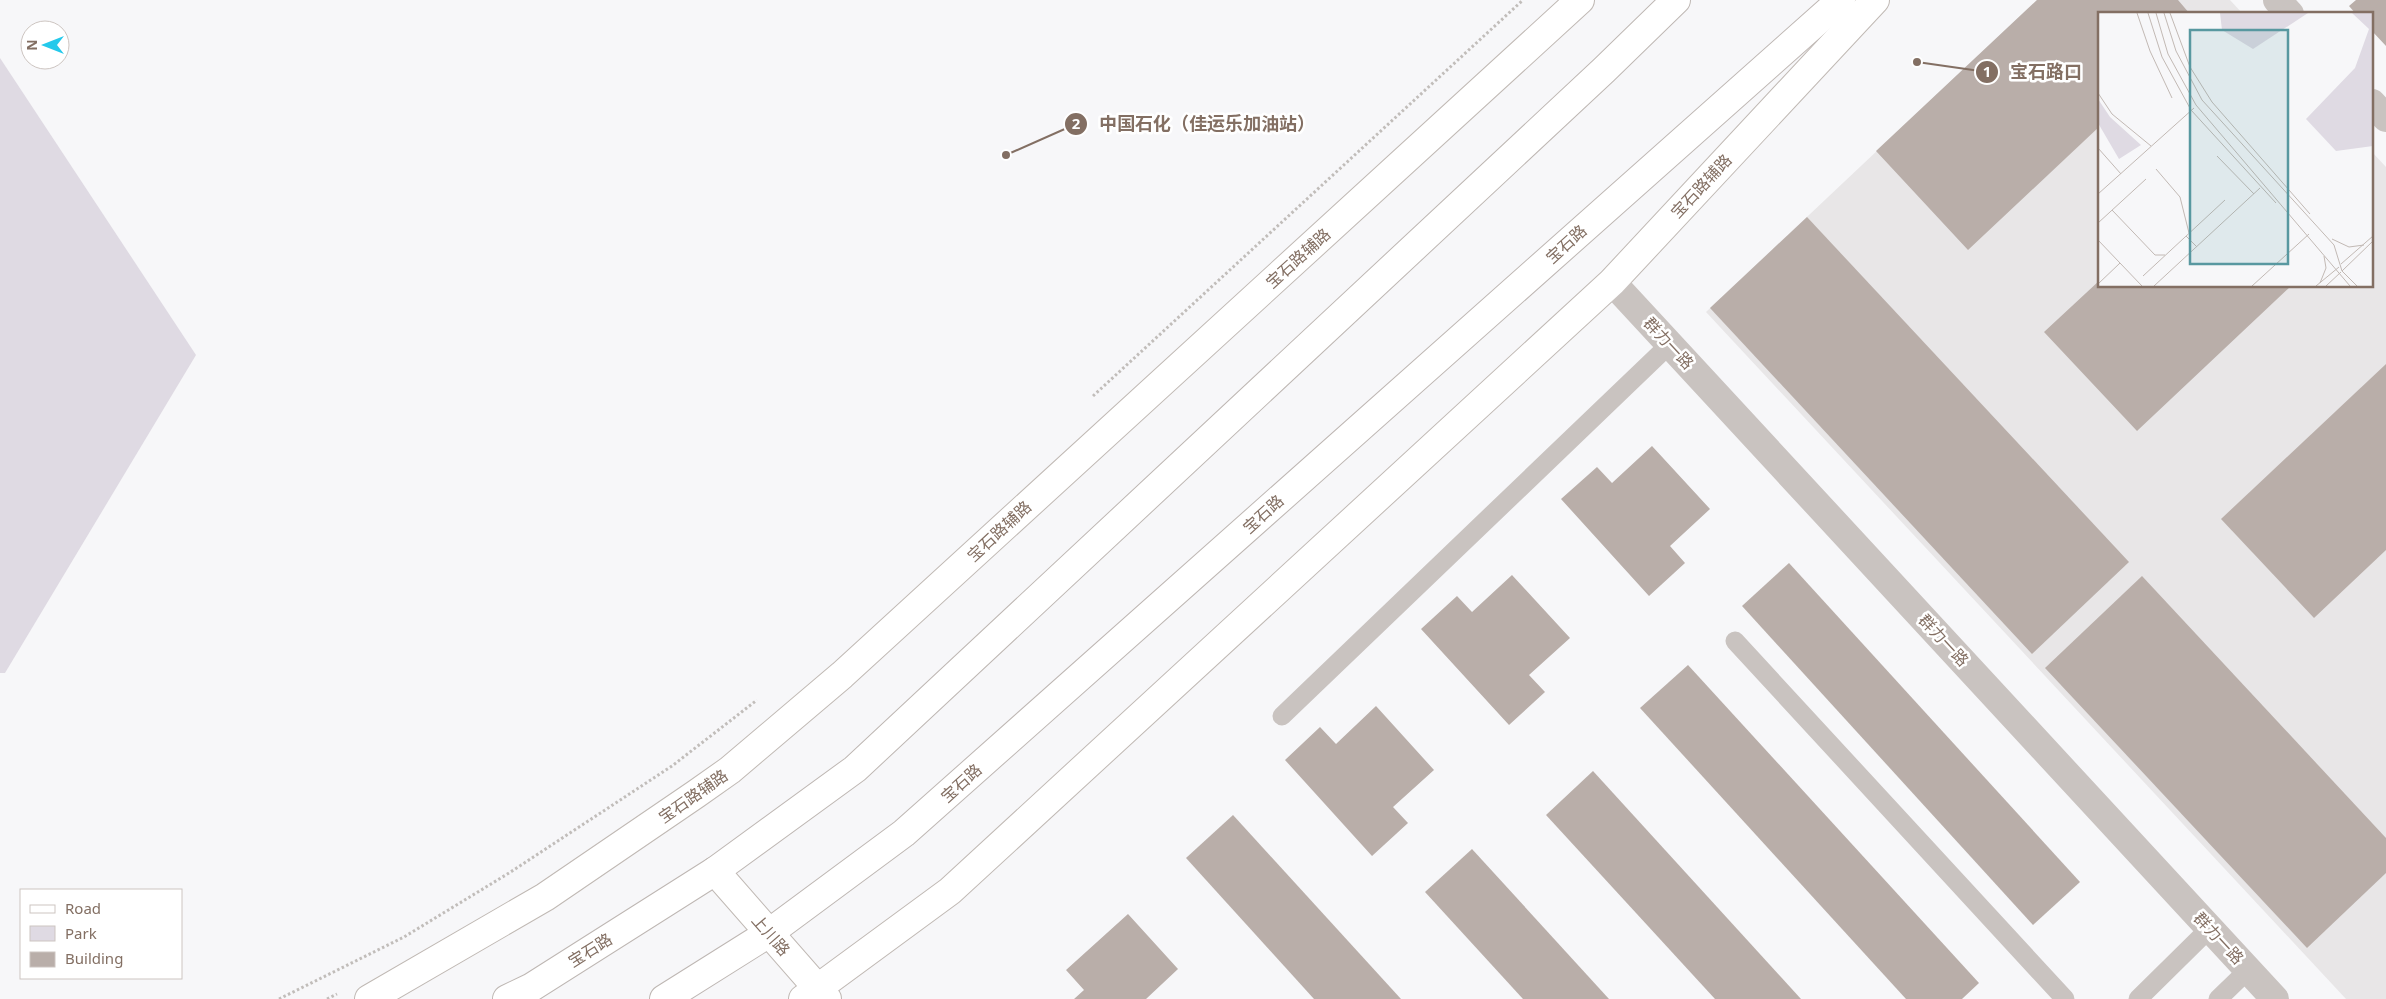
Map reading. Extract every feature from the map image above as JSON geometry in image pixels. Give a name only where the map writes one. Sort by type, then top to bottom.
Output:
[{"type":"main road","name":"宝石路辅路","points":[[369,999],[545,897],[730,770],[842,675],[1580,0]]},
{"type":"main road","name":"宝石路","points":[[507,999],[532,987],[715,871],[855,769],[1590,83],[1676,0]]},
{"type":"main road","name":"宝石路","points":[[664,999],[768,933],[904,833],[1841,0]]},
{"type":"main road","name":"宝石路辅路","points":[[816,996],[950,891],[1612,282],[1874,0]]},
{"type":"main road","name":"上川路","points":[[715,871],[768,933],[816,996]]},
{"type":"street","points":[[2277,0],[2288,12]]},
{"type":"street","points":[[2374,105],[2386,118]]},
{"type":"street","name":"群力一路","points":[[1612,282],[2275,999]]},
{"type":"lane","points":[[1282,716],[1670,344]]},
{"type":"lane","points":[[1735,641],[2065,999]]},
{"type":"lane","points":[[2138,999],[2210,928]]},
{"type":"lane","points":[[2218,999],[2248,970]]},
{"type":"path","points":[[1089,400],[1523,0]]},
{"type":"path","points":[[279,999],[404,937],[508,873],[672,766],[763,695]]},
{"type":"shaded area","points":[[2037,0],[2230,0],[2241,12],[2098,12],[2098,288],[2374,288],[2374,154],[2386,167],[2386,999],[2346,999],[1706,312]]},
{"type":"green space","points":[[0,58],[196,355],[5,673],[0,673]]},
{"type":"building","points":[[2037,0],[2178,0],[2188,12],[2098,12],[2098,128],[1968,250],[1876,151]]},
{"type":"building","points":[[2356,0],[2386,0],[2386,46],[2374,33],[2374,12],[2354,12],[2349,6]]},
{"type":"building","points":[[1807,217],[2129,562],[2032,654],[1710,308]]},
{"type":"building","points":[[2098,282],[2098,288],[2289,288],[2137,431],[2044,332]]},
{"type":"building","points":[[2386,364],[2386,550],[2314,618],[2221,519]]},
{"type":"building","points":[[1652,446],[1710,509],[1670,546],[1685,563],[1649,596],[1561,499],[1597,467],[1612,483]]},
{"type":"building","points":[[1789,563],[2080,882],[2033,925],[1742,606]]},
{"type":"building","points":[[1512,575],[1570,638],[1529,675],[1545,692],[1509,725],[1421,629],[1457,596],[1472,612]]},
{"type":"building","points":[[2142,576],[2386,838],[2386,873],[2307,948],[2045,668]]},
{"type":"building","points":[[1688,665],[1979,983],[1962,999],[1906,999],[1640,708]]},
{"type":"building","points":[[1376,706],[1434,770],[1393,807],[1408,823],[1372,856],[1285,760],[1320,727],[1336,744]]},
{"type":"building","points":[[1593,771],[1801,999],[1715,999],[1546,815]]},
{"type":"building","points":[[1233,815],[1401,999],[1314,999],[1186,858]]},
{"type":"building","points":[[1472,849],[1609,999],[1523,999],[1425,892]]},
{"type":"building","points":[[1128,914],[1178,969],[1146,999],[1074,999],[1084,990],[1066,970]]},
{"type":"place","name":"宝石路口","points":[[1917,62]]},
{"type":"place","name":"中国石化（佳运乐加油站）","points":[[1006,155]]}]
